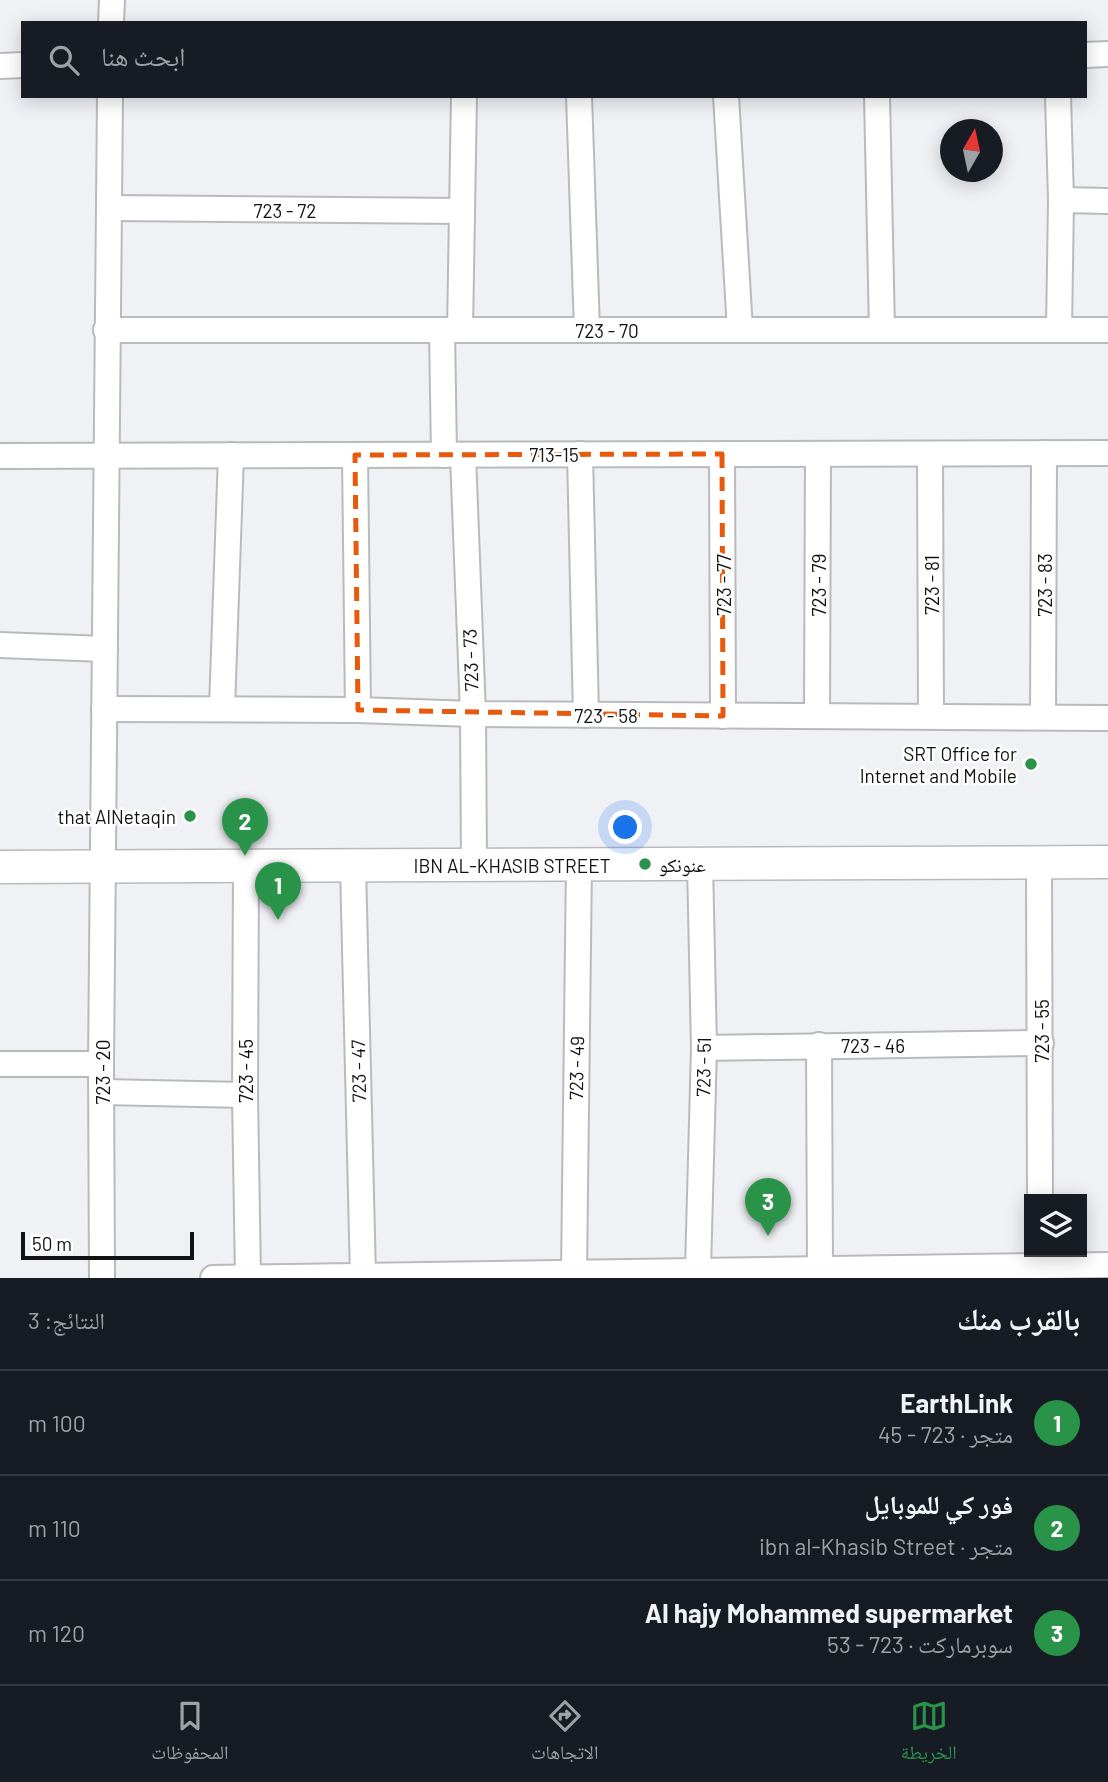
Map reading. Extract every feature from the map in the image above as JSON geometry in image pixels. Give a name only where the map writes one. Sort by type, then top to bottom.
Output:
[{"type":"street","points":[[111,21],[112,0]]},
{"type":"street","points":[[1087,54],[1108,54]]},
{"type":"street","points":[[0,65],[21,65]]},
{"type":"street","name":"723 - 20","points":[[102,1278],[101,1063],[110,98]]},
{"type":"street","name":"723 - 73","points":[[464,98],[462,211],[451,330],[453,455],[472,714],[474,865]]},
{"type":"street","points":[[579,98],[587,330]]},
{"type":"street","points":[[726,98],[740,330]]},
{"type":"street","points":[[877,98],[882,330]]},
{"type":"street","points":[[1058,98],[1059,330]]},
{"type":"street","points":[[1060,200],[1108,201]]},
{"type":"street","name":"723 - 72","points":[[109,208],[462,211]]},
{"type":"street","name":"723 - 70","points":[[106,330],[1108,330]]},
{"type":"street","name":"723 - 83","points":[[1043,717],[1044,453]]},
{"type":"street","name":"713-15","points":[[0,456],[1108,453]]},
{"type":"street","points":[[580,454],[586,715]]},
{"type":"street","name":"723 - 77","points":[[722,454],[723,716]]},
{"type":"street","name":"723 - 79","points":[[817,716],[818,454]]},
{"type":"street","name":"723 - 81","points":[[930,454],[931,716]]},
{"type":"street","points":[[222,708],[231,455]]},
{"type":"street","points":[[355,455],[358,710]]},
{"type":"street","points":[[0,645],[105,649]]},
{"type":"street","name":"723 - 58","points":[[104,709],[1108,718]]},
{"type":"street","name":"723 - 55","points":[[1039,862],[1040,1194]]},
{"type":"street","name":"IBN AL-KHASIB STREET","points":[[0,867],[1108,862]]},
{"type":"street","name":"723 - 49","points":[[574,1272],[579,864]]},
{"type":"street","name":"723 - 51","points":[[698,1269],[704,1048],[700,864]]},
{"type":"street","name":"723 - 45","points":[[246,866],[245,1095],[248,1277]]},
{"type":"street","name":"723 - 47","points":[[353,866],[363,1276]]},
{"type":"street","name":"723 - 46","points":[[704,1048],[1041,1044]]},
{"type":"street","points":[[819,1045],[820,1268]]},
{"type":"street","points":[[0,1064],[101,1063]]},
{"type":"street","points":[[102,1092],[245,1095]]},
{"type":"street","points":[[213,1278],[463,1276],[820,1268],[1040,1259],[1108,1265]]},
{"type":"highlighted area","points":[[722,454],[723,716],[358,710],[355,455]]},
{"type":"place","name":"SRT Office for Internet and Mobile","points":[[1031,764]]},
{"type":"place","name":"that AlNetaqin","points":[[190,816]]},
{"type":"place","name":"فور كي للموبايل","points":[[245,856]]},
{"type":"place","name":"عنونكو","points":[[645,864]]},
{"type":"place","name":"EarthLink","points":[[278,920]]},
{"type":"place","name":"Al hajy Mohammed supermarket","points":[[768,1236]]}]
